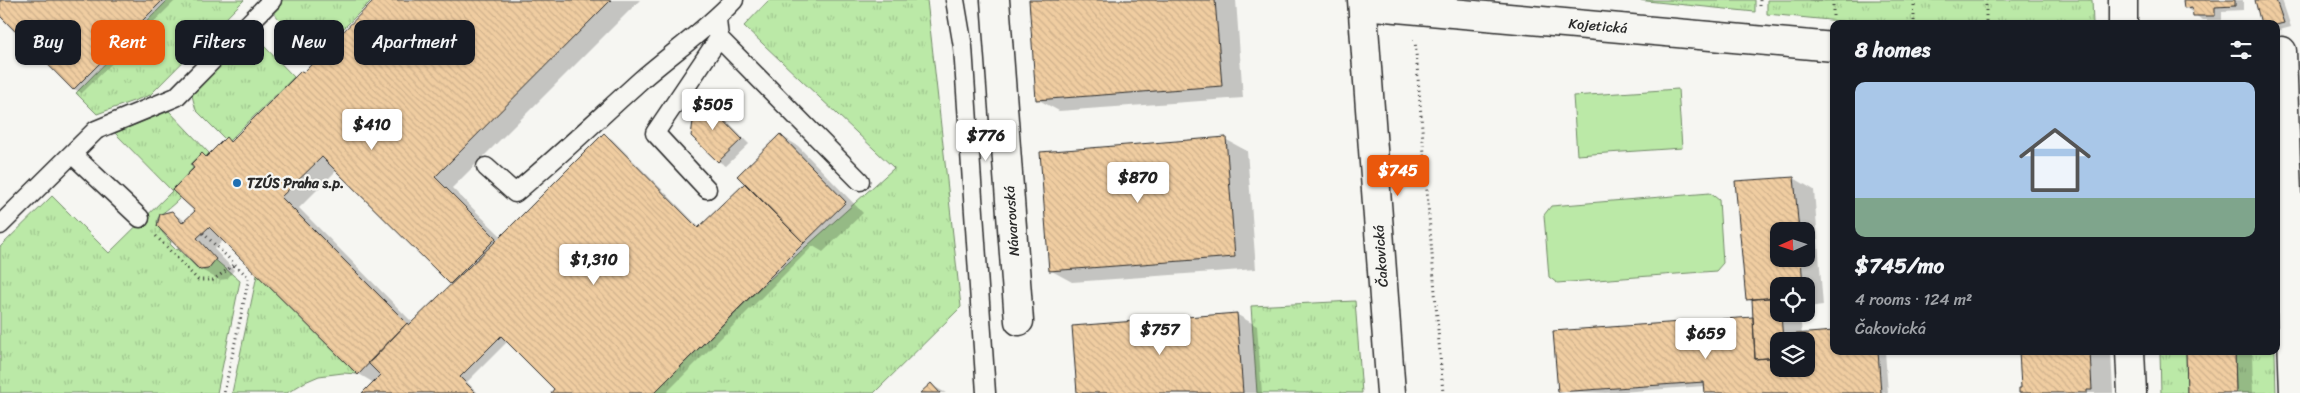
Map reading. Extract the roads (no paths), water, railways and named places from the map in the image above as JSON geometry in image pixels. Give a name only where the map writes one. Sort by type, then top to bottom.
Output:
[{"type":"street","name":"Návarovská","points":[[995,0],[1019,321]]},
{"type":"street","points":[[2123,0],[2123,20]]},
{"type":"street","name":"Kojetická","points":[[1362,2],[1412,10],[1830,47]]},
{"type":"street","name":"Čakovická","points":[[1362,2],[1391,393]]},
{"type":"street","points":[[2286,50],[2294,393]]},
{"type":"street","points":[[2130,355],[2132,393]]},
{"type":"lane","points":[[0,225],[96,130],[176,96],[272,0]]},
{"type":"lane","points":[[486,167],[515,193],[563,153],[642,79],[717,19],[734,0]]},
{"type":"lane","points":[[955,0],[963,47],[986,393]]},
{"type":"lane","points":[[717,19],[719,38],[860,181]]},
{"type":"lane","points":[[707,188],[656,133],[719,38]]},
{"type":"lane","points":[[72,154],[140,218]]},
{"type":"place","name":"TZÚS Praha s.p.","points":[[237,183]]}]
